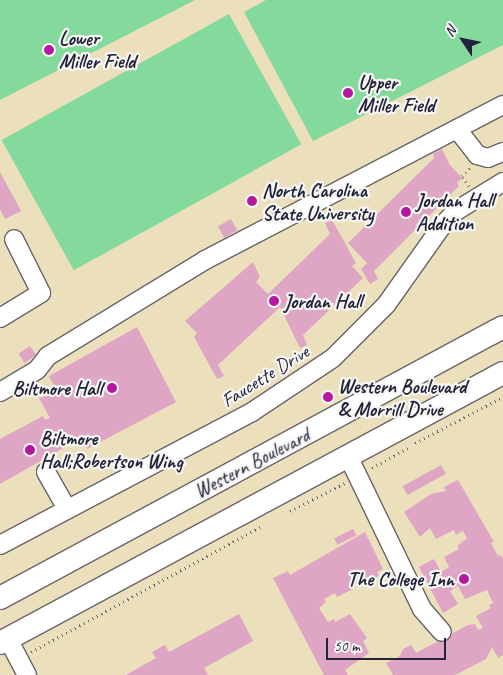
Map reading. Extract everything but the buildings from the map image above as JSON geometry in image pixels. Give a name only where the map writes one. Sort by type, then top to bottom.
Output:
[{"type":"main road","name":"Western Boulevard","points":[[0,598],[503,328]]},
{"type":"main road","name":"Western Boulevard","points":[[4,641],[350,458],[503,373]]},
{"type":"street","points":[[0,392],[37,370],[48,356],[205,260],[456,129],[498,113]]},
{"type":"street","points":[[456,129],[477,155],[488,158],[503,152]]},
{"type":"street","name":"Faucette Drive","points":[[0,545],[252,412],[334,358],[386,305],[442,226],[456,211],[503,182]]},
{"type":"street","points":[[0,318],[42,293],[14,239]]},
{"type":"street","points":[[350,458],[422,609],[442,632]]},
{"type":"street","points":[[46,472],[67,509]]},
{"type":"street","points":[[4,641],[27,675]]},
{"type":"path","points":[[469,187],[462,176],[475,162]]},
{"type":"path","points":[[373,467],[503,397]]},
{"type":"path","points":[[285,513],[344,484]]},
{"type":"path","points":[[29,653],[268,523]]},
{"type":"green space","name":"Lower Miller Field","points":[[0,0],[195,0],[0,100]]},
{"type":"green space","name":"Upper Miller Field","points":[[266,0],[503,0],[503,45],[313,141],[244,12]]},
{"type":"green space","points":[[229,14],[301,144],[74,270],[2,140]]},
{"type":"place","name":"Lower Miller Field","points":[[49,50]]},
{"type":"place","name":"Upper Miller Field","points":[[348,93]]},
{"type":"place","name":"North Carolina State University","points":[[252,201]]},
{"type":"place","name":"Jordan Hall Addition","points":[[406,212]]},
{"type":"place","name":"Jordan Hall","points":[[274,301]]},
{"type":"place","name":"Biltmore Hall","points":[[112,388]]},
{"type":"place","name":"Western Boulevard & Morrill Drive","points":[[328,397]]},
{"type":"place","name":"Biltmore Hall;Robertson Wing","points":[[30,450]]},
{"type":"place","name":"The College Inn","points":[[464,579]]}]
